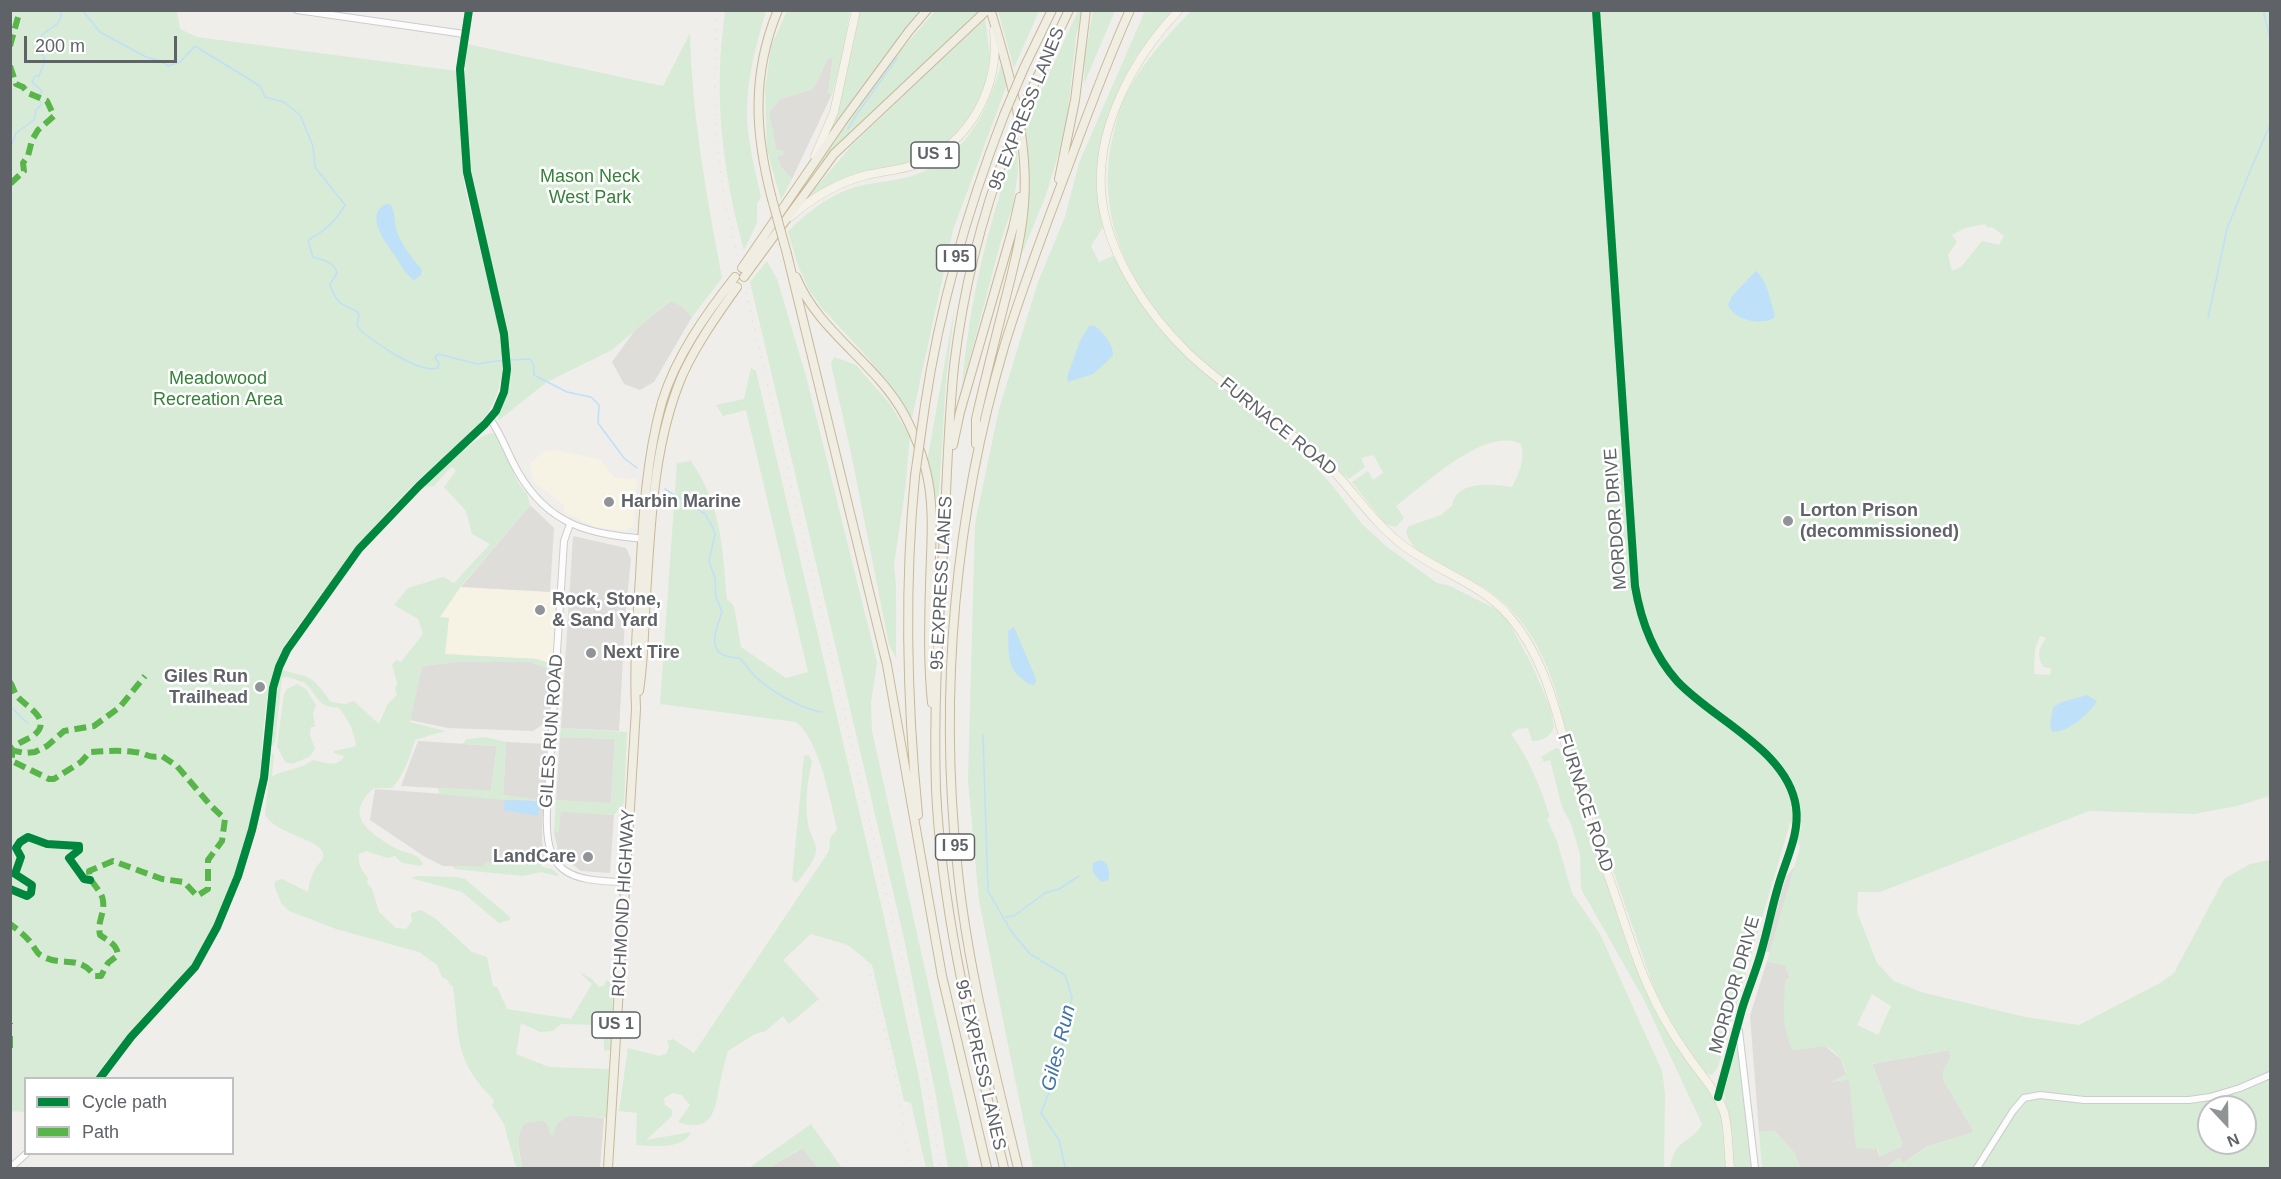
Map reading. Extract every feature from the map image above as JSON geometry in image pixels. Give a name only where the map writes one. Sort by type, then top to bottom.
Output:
[{"type":"highway","points":[[778,10],[763,59],[758,105],[760,149],[886,666],[923,867]]},
{"type":"highway","points":[[806,175],[842,122],[927,10]]},
{"type":"highway","name":"I 95","points":[[987,1168],[942,976],[923,867],[912,751],[909,677],[909,565],[915,476],[925,405],[940,321],[958,250],[1004,115],[1052,10]]},
{"type":"highway","name":"95 EXPRESS LANES","points":[[1004,1168],[957,959],[943,866],[936,790],[936,739],[951,397],[963,310],[980,232],[1029,95],[1069,10]]},
{"type":"highway","points":[[1053,206],[1071,122],[1086,10]]},
{"type":"highway","name":"I 95","points":[[1018,1168],[970,955],[959,885],[952,800],[950,707],[954,613],[962,540],[977,457],[989,403],[1014,314],[1053,206],[1130,10]]},
{"type":"highway","points":[[788,219],[834,154],[974,21],[990,12],[1010,74],[1023,149],[1025,187],[1022,224],[976,419],[977,457]]},
{"type":"highway","points":[[947,480],[960,412],[1018,211],[1022,184],[1023,149]]},
{"type":"highway","name":"RICHMOND HIGHWAY","points":[[740,274],[806,175]]},
{"type":"highway","name":"RICHMOND HIGHWAY","points":[[608,1168],[636,709],[643,658],[648,471],[662,402],[680,358],[717,299],[788,219]]},
{"type":"highway","points":[[787,254],[799,283],[815,311],[899,405],[914,435],[925,466],[933,513],[929,648],[936,739]]},
{"type":"highway","name":"RICHMOND HIGHWAY","points":[[646,540],[658,463],[674,400],[692,358],[737,287]]},
{"type":"main road","name":"RICHMOND HIGHWAY","points":[[806,175],[834,112],[856,10]]},
{"type":"main road","name":"FURNACE ROAD","points":[[1179,10],[1137,64],[1119,102],[1105,145],[1101,171],[1102,205],[1111,238],[1123,264],[1140,294],[1161,323],[1198,362],[1322,460],[1395,539],[1418,556],[1493,601],[1515,623],[1538,663],[1554,700],[1560,730],[1576,783],[1646,983],[1669,1028],[1718,1097],[1726,1124],[1730,1168]]},
{"type":"main road","name":"RICHMOND HIGHWAY","points":[[788,219],[833,188],[860,177],[918,164],[942,151],[956,138],[975,116],[992,78],[995,46],[990,12]]},
{"type":"street","points":[[297,10],[465,34]]},
{"type":"street","points":[[101,1077],[137,1029],[195,968],[217,927],[238,876],[252,830],[264,778],[273,688],[287,650],[359,549],[419,486],[490,419],[504,392],[507,354],[504,334],[467,172],[460,69],[469,10]]},
{"type":"street","name":"MORDOR DRIVE","points":[[1596,10],[1634,566],[1641,615],[1653,647],[1676,679],[1774,763],[1787,781],[1796,807],[1790,856],[1778,886],[1762,950],[1718,1097]]},
{"type":"street","points":[[490,419],[527,487],[543,504],[570,524],[602,534],[646,540]]},
{"type":"street","name":"GILES RUN ROAD","points":[[570,524],[564,541],[547,840],[556,861],[572,876],[587,880],[625,882]]},
{"type":"street","points":[[1738,1028],[1755,1168]]},
{"type":"street","points":[[1977,1168],[2013,1111],[2024,1098],[2040,1095],[2084,1100],[2189,1100],[2210,1098],[2271,1075]]},
{"type":"street","points":[[10,1168],[25,1155]]},
{"type":"shaded area","points":[[828,58],[833,58],[828,92],[832,94],[792,179],[781,167],[777,157],[769,112],[780,99],[813,89]]},
{"type":"shaded area","points":[[670,301],[682,306],[692,317],[654,382],[640,390],[624,384],[612,362],[635,330]]},
{"type":"shaded area","points":[[557,450],[600,460],[615,478],[637,479],[633,527],[627,531],[595,527],[564,512],[565,506],[534,482],[529,465],[544,451]]},
{"type":"shaded area","points":[[530,505],[554,528],[550,592],[461,587]]},
{"type":"shaded area","points":[[573,536],[626,548],[631,559],[625,619],[619,731],[561,728]]},
{"type":"shaded area","points":[[461,587],[557,592],[554,663],[538,659],[445,654],[449,618],[440,617]]},
{"type":"shaded area","points":[[457,662],[532,662],[551,670],[548,721],[533,731],[448,728],[410,720],[422,666]]},
{"type":"shaded area","points":[[560,737],[615,739],[611,804],[556,800]]},
{"type":"shaded area","points":[[418,741],[497,746],[491,791],[401,786]]},
{"type":"shaded area","points":[[506,742],[547,744],[542,843],[548,861],[529,859],[483,867],[443,866],[425,857],[370,820],[375,789],[540,801],[503,795]]},
{"type":"shaded area","points":[[561,812],[614,815],[610,873],[581,871],[564,858],[558,850],[554,833],[559,831],[559,817]]},
{"type":"shaded area","points":[[1794,867],[1813,877],[1790,957],[1764,951],[1786,877]]},
{"type":"shaded area","points":[[1767,961],[1785,965],[1790,978],[1792,1050],[1825,1046],[1841,1059],[1846,1074],[1832,1082],[1849,1079],[1880,1157],[1902,1143],[1872,1064],[1949,1050],[1951,1057],[1943,1072],[1943,1079],[1974,1132],[1926,1147],[1903,1163],[1899,1158],[1886,1168],[1800,1168],[1795,1154],[1775,1131],[1759,1132],[1750,1016]]},
{"type":"shaded area","points":[[570,1115],[604,1118],[600,1168],[522,1168],[518,1142],[520,1129],[525,1123]]},
{"type":"shaded area","points":[[803,1148],[818,1168],[768,1168]]},
{"type":"green space","name":"Meadowood Recreation Area","points":[[10,11],[177,11],[180,29],[197,37],[457,71],[464,184],[501,336],[502,375],[494,402],[473,431],[411,487],[385,515],[336,575],[284,647],[276,663],[267,699],[259,794],[254,813],[218,922],[198,957],[139,1022],[95,1077],[24,1077],[24,1112],[10,1111]]},
{"type":"green space","points":[[725,11],[766,11],[751,69],[747,114],[750,146],[761,197],[757,204],[757,223],[744,250],[733,206],[722,139],[720,64]]},
{"type":"green space","points":[[787,11],[850,11],[841,62],[832,94],[828,93],[833,58],[828,58],[813,89],[780,99],[769,112],[776,149],[784,151],[783,155],[777,157],[781,167],[792,179],[781,200],[767,150],[765,90],[771,46]]},
{"type":"green space","points":[[860,11],[920,11],[851,102],[823,144],[836,115]]},
{"type":"green space","points":[[935,11],[981,11],[835,148],[743,273],[844,126],[900,51]]},
{"type":"green space","points":[[998,11],[1039,11],[1014,68]]},
{"type":"green space","points":[[1078,11],[1083,11],[1076,36],[1066,128],[1046,195],[1021,256],[1028,214],[1025,126]]},
{"type":"green space","points":[[1093,11],[1115,11],[1084,84],[1085,56]]},
{"type":"green space","points":[[1145,11],[1177,11],[1135,58],[1104,130],[1097,188],[1103,227],[1091,246],[1099,262],[1113,256],[1186,357],[1250,407],[1257,419],[1278,431],[1331,484],[1362,524],[1386,546],[1437,583],[1448,585],[1498,610],[1507,619],[1531,663],[1550,707],[1554,727],[1548,736],[1535,741],[1532,741],[1528,728],[1518,729],[1511,734],[1529,764],[1543,795],[1550,817],[1547,819],[1557,841],[1572,893],[1600,934],[1662,1071],[1665,1093],[1664,1168],[1033,1168],[979,901],[968,780],[975,524],[999,409],[1038,282],[1065,217],[1079,163]]},
{"type":"green space","points":[[1191,11],[2270,11],[2270,796],[2237,806],[2194,814],[2089,811],[1880,892],[1858,892],[1857,912],[1877,963],[1894,981],[1921,992],[2025,1017],[2079,1025],[2160,983],[2174,973],[2224,879],[2250,864],[2270,860],[2270,1168],[1886,1168],[1899,1158],[1903,1163],[1926,1147],[1974,1132],[1943,1079],[1943,1072],[1950,1057],[1948,1050],[1872,1064],[1902,1143],[1901,1147],[1880,1157],[1878,1149],[1856,1148],[1849,1079],[1831,1083],[1846,1074],[1844,1065],[1837,1054],[1825,1046],[1792,1050],[1784,1016],[1785,980],[1790,977],[1785,965],[1767,961],[1800,847],[1797,840],[1799,831],[1803,828],[1790,823],[1718,1067],[1712,1075],[1705,1073],[1677,1034],[1656,994],[1565,732],[1552,680],[1538,647],[1528,631],[1505,604],[1477,583],[1420,552],[1409,539],[1406,531],[1409,526],[1441,515],[1452,506],[1460,492],[1467,488],[1485,485],[1512,487],[1521,466],[1521,444],[1507,440],[1490,443],[1456,460],[1396,506],[1404,518],[1396,527],[1385,524],[1352,482],[1368,471],[1373,480],[1383,473],[1374,455],[1361,458],[1365,467],[1349,479],[1217,373],[1177,336],[1142,291],[1129,267],[1118,242],[1111,215],[1108,188],[1109,160],[1120,110],[1136,78],[1158,48]],"holes":[[[1985,224],[2004,236],[1999,245],[1982,241],[1961,267],[1952,271],[1948,255],[1957,242],[1952,235],[1965,228]],[[2040,636],[2046,638],[2040,649],[2040,659],[2043,667],[2051,668],[2050,675],[2034,674],[2035,649]],[[1872,994],[1891,1006],[1878,1035],[1857,1025]]]},
{"type":"green space","points":[[985,18],[990,56],[985,85],[972,114],[949,141],[919,160],[889,167],[800,206],[853,144]]},
{"type":"green space","name":"Mason Neck West Park","points":[[690,33],[697,126],[722,278],[692,317],[682,306],[669,301],[612,350],[547,382],[499,420],[497,415],[505,395],[509,375],[509,343],[471,178],[464,87],[467,44],[663,86]]},
{"type":"green space","points":[[1002,61],[1008,82],[953,230],[912,418],[868,358],[821,307],[808,288],[797,263],[788,231],[816,207],[840,193],[864,185],[912,176],[931,168],[946,158],[972,131],[989,98]]},
{"type":"green space","points":[[1017,145],[1018,171],[1013,206],[1002,237],[962,388],[969,326],[981,265],[1006,175]]},
{"type":"green space","points":[[767,261],[777,279],[806,376],[877,662],[871,703],[872,731],[969,1168],[948,1168],[936,1096],[903,934],[750,282]]},
{"type":"green space","points":[[955,305],[946,380],[938,507],[927,462]]},
{"type":"green space","points":[[834,357],[856,365],[890,404],[910,436],[905,491],[894,564],[896,658],[889,645],[831,364]]},
{"type":"green space","points":[[751,368],[756,371],[883,913],[919,1078],[934,1168],[926,1168],[911,1103],[904,1101],[872,965],[848,945],[811,934],[783,960],[819,999],[789,1024],[783,1016],[766,1031],[755,1034],[728,1051],[714,1110],[705,1122],[690,1125],[678,1122],[690,1105],[682,1095],[673,1093],[664,1098],[665,1105],[672,1110],[672,1116],[646,1140],[691,1132],[687,1138],[682,1142],[667,1146],[636,1145],[637,1113],[619,1111],[628,1048],[659,1056],[666,1054],[669,1047],[667,1041],[673,1039],[694,1053],[829,851],[830,838],[837,829],[818,757],[812,743],[796,722],[660,704],[677,463],[691,461],[709,494],[715,511],[724,562],[727,599],[734,606],[741,647],[786,678],[808,672],[746,410],[723,416],[716,405],[744,399]]},
{"type":"green space","points":[[495,434],[519,484],[527,494],[530,505],[461,586],[440,617],[449,618],[445,654],[538,659],[554,663],[551,670],[532,662],[457,662],[422,666],[410,722],[445,731],[415,740],[406,766],[396,783],[392,788],[374,788],[360,807],[360,815],[369,830],[395,848],[414,855],[423,864],[421,866],[402,863],[395,856],[387,858],[366,851],[359,854],[359,858],[360,867],[368,878],[367,883],[372,889],[379,912],[396,928],[406,929],[412,921],[411,913],[421,910],[436,919],[472,952],[487,957],[493,986],[497,987],[507,1009],[571,1019],[592,984],[579,972],[592,979],[599,987],[605,985],[606,980],[611,983],[613,989],[611,1050],[604,1051],[604,1034],[597,1025],[561,1024],[553,1031],[540,1032],[521,1023],[516,1054],[549,1067],[609,1069],[607,1118],[570,1115],[558,1123],[553,1135],[550,1135],[548,1125],[543,1121],[525,1123],[519,1139],[522,1168],[518,1168],[515,1164],[504,1124],[492,1105],[494,1100],[471,1072],[465,1060],[458,1034],[453,986],[442,977],[437,965],[419,952],[336,929],[289,911],[281,903],[274,885],[275,881],[282,879],[308,892],[312,874],[322,860],[322,851],[309,841],[279,827],[265,814],[272,753],[274,755],[272,776],[303,766],[313,760],[334,764],[344,756],[334,751],[356,746],[350,725],[338,707],[326,706],[318,700],[304,682],[287,677],[282,678],[275,742],[273,746],[270,745],[273,709],[282,669],[311,679],[331,702],[345,704],[354,701],[379,724],[387,705],[397,695],[395,690],[397,683],[392,665],[396,660],[401,662],[423,634],[418,619],[394,605],[408,588],[443,577],[454,583],[490,544],[472,534],[466,511],[444,487],[456,471],[453,467],[434,486],[425,487],[467,448],[485,435]]},
{"type":"green space","points":[[297,684],[306,689],[316,705],[313,713],[315,727],[311,727],[310,735],[315,749],[309,757],[292,764],[285,762],[277,746],[284,694],[287,689]]},
{"type":"green space","points":[[561,728],[627,732],[624,803],[614,815],[561,812],[559,831],[554,833],[556,800],[611,803],[615,739],[560,737]]},
{"type":"green space","points":[[485,737],[506,742],[503,795],[543,800],[505,800],[439,794],[438,788],[491,790],[497,746],[462,744],[467,739]]},
{"type":"green space","points":[[1556,748],[1562,750],[1564,754],[1631,957],[1653,1004],[1676,1045],[1716,1099],[1722,1115],[1727,1168],[1670,1168],[1675,1151],[1693,1136],[1702,1124],[1643,998],[1581,889],[1580,854],[1571,824],[1562,807],[1550,760],[1544,762],[1541,757]]},
{"type":"green space","points":[[809,755],[812,762],[806,803],[809,828],[816,851],[811,864],[797,883],[792,880],[804,756]]},
{"type":"green space","points":[[529,859],[539,860],[542,867],[552,869],[559,875],[541,872],[523,876],[454,869],[453,866],[482,867],[486,862],[520,862]]},
{"type":"green space","points":[[417,876],[465,879],[510,917],[510,920],[499,923],[462,892],[411,878]]},
{"type":"green space","points":[[1735,1049],[1738,1049],[1751,1168],[1734,1168],[1724,1093]]},
{"type":"green space","points":[[811,1124],[842,1168],[818,1168],[802,1148],[768,1168],[749,1168]]},
{"type":"green space","points":[[1775,1131],[1795,1154],[1800,1168],[1762,1168],[1759,1132]]},
{"type":"water","points":[[386,204],[392,207],[397,232],[402,243],[422,270],[421,275],[414,280],[404,270],[379,230],[377,215],[379,209]]},
{"type":"water","points":[[1756,271],[1766,286],[1775,315],[1769,320],[1755,321],[1742,318],[1728,305],[1732,296]]},
{"type":"water","points":[[1089,326],[1095,326],[1105,336],[1110,343],[1113,356],[1093,374],[1068,382],[1067,377],[1080,341]]},
{"type":"water","points":[[1014,627],[1034,674],[1036,681],[1034,685],[1021,678],[1011,663],[1008,631]]},
{"type":"water","points":[[2087,695],[2097,701],[2089,711],[2072,726],[2052,732],[2050,725],[2053,707]]},
{"type":"water","points":[[505,800],[538,801],[540,804],[538,816],[503,810]]},
{"type":"water","points":[[1101,860],[1107,865],[1109,874],[1108,880],[1102,882],[1094,874],[1093,869],[1093,863]]},
{"type":"waterway","points":[[10,150],[16,133],[34,120],[36,110],[42,104],[38,97],[42,91],[32,82],[35,76],[39,76],[45,61],[38,42],[43,34],[59,22],[61,10]]},
{"type":"waterway","name":"Giles Run","points":[[82,10],[100,32],[168,66],[180,62],[195,46],[260,86],[265,97],[284,102],[300,115],[313,146],[315,167],[345,205],[328,226],[308,241],[313,257],[328,262],[336,269],[337,273],[330,284],[332,290],[340,302],[359,314],[357,325],[361,331],[398,356],[430,369],[438,368],[439,363],[435,358],[438,354],[477,364],[504,360]]},
{"type":"waterway","points":[[2263,10],[2270,38]]},
{"type":"waterway","points":[[848,129],[897,58]]},
{"type":"waterway","points":[[2208,318],[2227,229],[2270,125]]},
{"type":"waterway","name":"Giles Run","points":[[509,360],[530,359],[534,366],[534,375],[567,392],[591,397],[599,405],[598,423],[624,458],[637,468]]},
{"type":"waterway","name":"Giles Run","points":[[665,489],[705,514],[715,534],[709,561],[715,578],[716,597],[722,612],[715,636],[717,649],[728,657],[739,658],[761,682],[777,693],[805,707],[822,712]]},
{"type":"waterway","points":[[10,706],[28,724]]},
{"type":"waterway","name":"Giles Run","points":[[983,735],[988,891],[1011,931],[1030,954],[1065,975],[1072,997],[1056,1075],[1041,1113],[1059,1140],[1065,1167],[1070,1168]]},
{"type":"waterway","points":[[1006,917],[1014,916],[1045,893],[1059,889],[1079,876]]},
{"type":"railway","points":[[718,10],[715,108],[726,206],[906,978],[924,1064],[941,1168]]},
{"type":"railway","points":[[868,965],[897,1084],[906,1143],[914,1168]]},
{"type":"marked path","points":[[10,46],[20,10]]},
{"type":"marked path","points":[[10,66],[16,84],[28,93],[47,101],[54,116],[38,130],[23,163],[24,171],[10,184]]},
{"type":"marked path","points":[[10,750],[35,752],[47,746],[64,731],[94,726],[120,707],[145,676]]},
{"type":"marked path","points":[[10,682],[16,695],[36,713],[41,724],[33,736],[12,748],[12,761],[49,779],[54,779],[81,762],[90,752],[123,751],[154,757],[162,756],[177,766],[225,819],[222,841],[208,860],[208,889],[197,896],[184,882],[162,879],[113,861],[89,871],[103,901],[99,925],[100,935],[114,945],[118,955],[108,963],[101,976],[95,976],[83,965],[51,960],[41,956],[27,938],[10,924]]},
{"type":"marked path","points":[[10,1036],[10,1052]]},
{"type":"cycle path","points":[[101,1077],[131,1037],[195,967],[217,927],[238,876],[252,830],[264,778],[273,688],[287,650],[359,549],[419,486],[485,424],[496,411],[504,392],[507,369],[504,334],[467,172],[460,69],[469,10]]},
{"type":"cycle path","points":[[1596,10],[1635,586],[1641,612],[1649,637],[1669,671],[1692,695],[1764,752],[1779,769],[1790,787],[1796,807],[1794,838],[1718,1097]]},
{"type":"cycle path","points":[[10,889],[27,896],[31,893],[32,885],[15,874],[21,857],[16,848],[28,837],[47,844],[79,846],[79,850],[69,858],[84,879],[90,880]]},
{"type":"place","name":"Harbin Marine","points":[[609,502]]},
{"type":"place","name":"Lorton Prison (decommissioned)","points":[[1788,521]]},
{"type":"place","name":"Rock, Stone, & Sand Yard","points":[[540,610]]},
{"type":"place","name":"Next Tire","points":[[591,653]]},
{"type":"place","name":"Giles Run Trailhead","points":[[260,687]]},
{"type":"place","name":"LandCare","points":[[588,857]]}]
